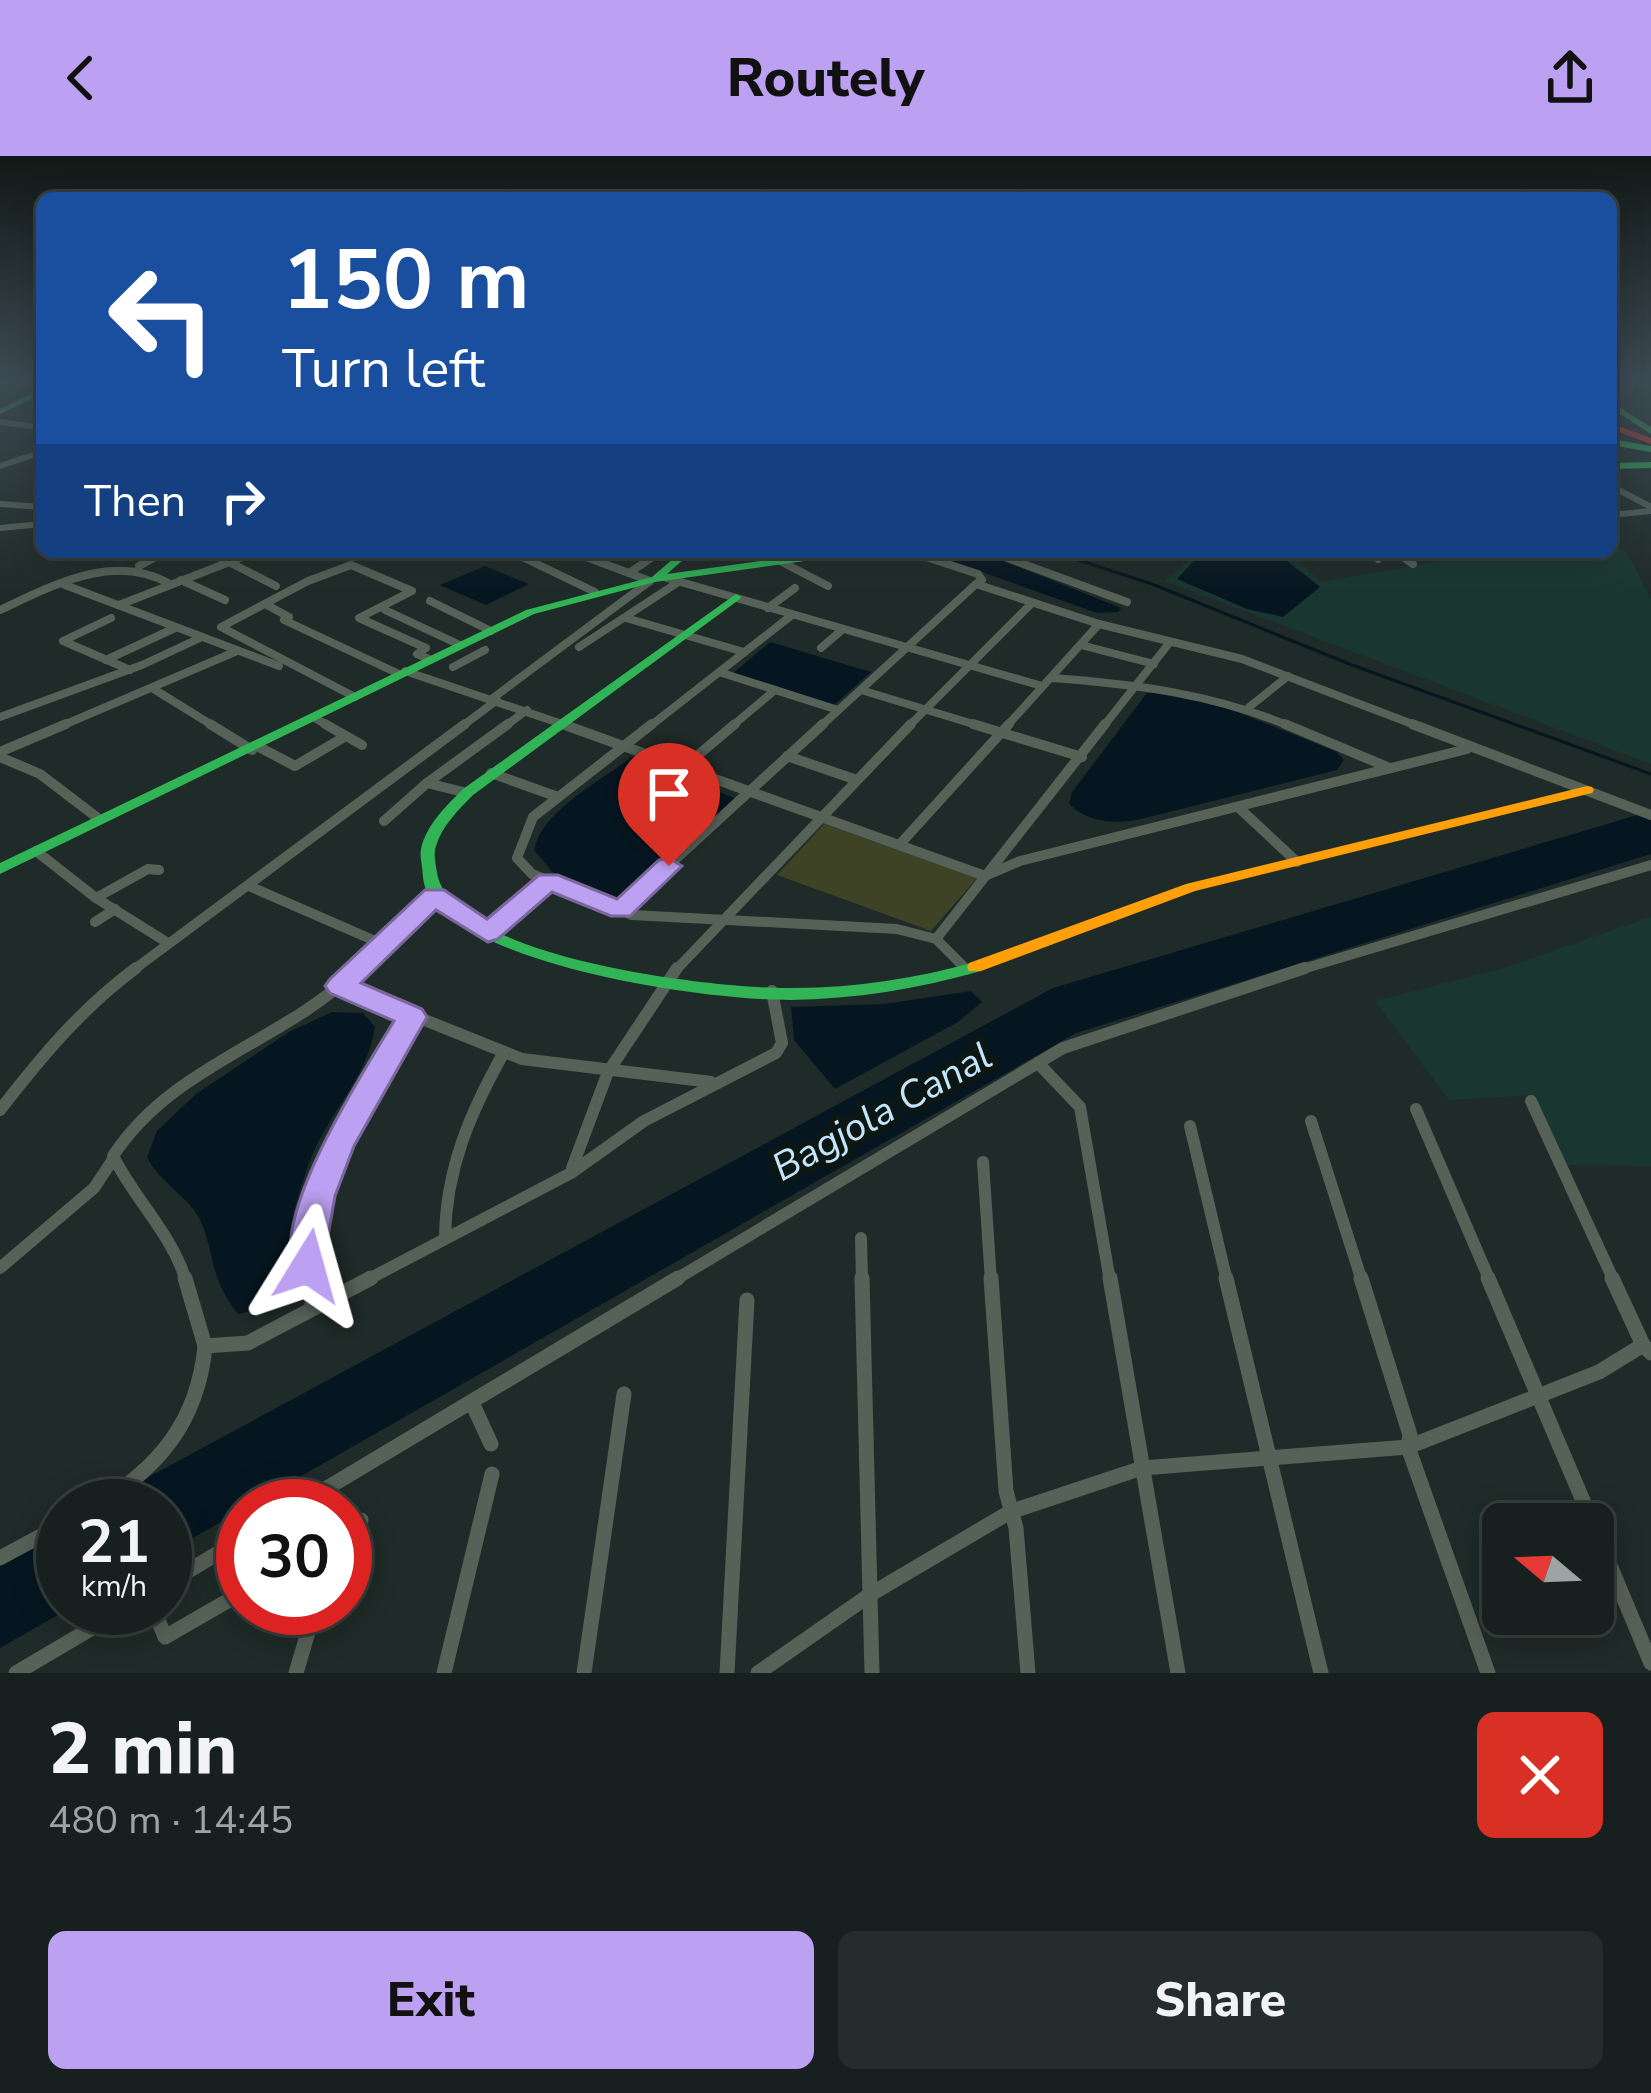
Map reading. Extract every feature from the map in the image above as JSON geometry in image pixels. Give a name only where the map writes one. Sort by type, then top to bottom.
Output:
[{"type":"street","points":[[0,466],[36,454]]},
{"type":"street","points":[[1617,489],[1651,509]]},
{"type":"street","points":[[0,504],[36,507]]},
{"type":"street","points":[[1617,508],[1628,514]]},
{"type":"street","points":[[1617,515],[1651,509]]},
{"type":"street","points":[[0,528],[36,525]]},
{"type":"street","points":[[0,610],[104,568],[139,566],[154,558]]},
{"type":"street","points":[[219,558],[276,586]]},
{"type":"street","points":[[119,605],[237,558]]},
{"type":"street","points":[[524,558],[595,592]]},
{"type":"street","points":[[589,558],[971,666],[1046,682],[1140,684],[1248,708],[1390,768]]},
{"type":"street","points":[[629,573],[651,558]]},
{"type":"street","points":[[579,647],[626,618],[682,558]]},
{"type":"street","points":[[0,868],[100,819],[145,804],[423,657],[530,612],[595,592],[781,558]]},
{"type":"street","points":[[787,558],[828,586]]},
{"type":"street","points":[[620,910],[982,580],[978,574],[929,558]]},
{"type":"street","points":[[1007,558],[1127,602]]},
{"type":"street","points":[[1404,558],[1413,564]]},
{"type":"street","points":[[139,566],[170,584]]},
{"type":"street","points":[[355,697],[222,629],[330,571],[356,566],[412,591],[358,617],[427,649],[423,657]]},
{"type":"street","points":[[181,580],[225,600]]},
{"type":"street","points":[[0,1109],[55,1038],[92,1001],[495,699],[663,580]]},
{"type":"street","points":[[976,584],[1030,605],[1288,676],[1650,814]]},
{"type":"street","points":[[65,585],[279,666]]},
{"type":"street","points":[[768,608],[795,588]]},
{"type":"street","points":[[736,597],[467,794],[439,825],[428,847],[426,866],[435,896],[488,933],[576,971],[662,986],[880,989],[967,970],[1134,905],[1587,790]]},
{"type":"street","points":[[430,601],[490,631]]},
{"type":"street","points":[[268,605],[289,617],[284,620],[397,671],[527,710],[985,876],[1020,861],[1470,748]]},
{"type":"street","points":[[571,1173],[608,1072],[662,986],[820,815],[1030,605]]},
{"type":"street","points":[[386,610],[484,650],[454,667]]},
{"type":"street","points":[[792,614],[533,817],[517,858],[522,867],[548,881],[620,910],[664,918],[897,929],[936,939],[967,970]]},
{"type":"street","points":[[111,618],[63,641],[130,670]]},
{"type":"street","points":[[626,618],[744,652]]},
{"type":"street","points":[[901,843],[1099,624]]},
{"type":"street","points":[[106,660],[175,628]]},
{"type":"street","points":[[821,648],[843,629]]},
{"type":"street","points":[[0,717],[202,638]]},
{"type":"street","points":[[936,939],[973,898],[985,876],[1170,641]]},
{"type":"street","points":[[1081,645],[1154,664]]},
{"type":"street","points":[[0,755],[237,650]]},
{"type":"street","points":[[719,672],[838,710]]},
{"type":"street","points":[[1248,708],[1288,676]]},
{"type":"street","points":[[152,688],[295,766],[346,736]]},
{"type":"street","points":[[685,766],[776,690]]},
{"type":"street","points":[[861,690],[1082,758]]},
{"type":"street","points":[[384,821],[427,783],[527,710]]},
{"type":"street","points":[[315,718],[362,746]]},
{"type":"street","points":[[0,755],[34,768],[51,786],[100,819]]},
{"type":"street","points":[[788,756],[857,780]]},
{"type":"street","points":[[491,773],[558,797]]},
{"type":"street","points":[[427,783],[467,794]]},
{"type":"street","points":[[1238,807],[1297,862]]},
{"type":"street","points":[[36,851],[95,898],[168,943]]},
{"type":"street","points":[[343,1479],[1038,1063],[1137,1020],[1651,865]]},
{"type":"street","points":[[95,898],[148,869],[159,870]]},
{"type":"street","points":[[488,933],[548,881]]},
{"type":"street","points":[[249,886],[380,944]]},
{"type":"street","points":[[0,1268],[94,1188],[127,1129],[156,1099],[340,986],[435,896]]},
{"type":"street","points":[[95,922],[115,909]]},
{"type":"street","points":[[340,986],[503,1054],[608,1072],[714,1082]]},
{"type":"street","points":[[205,1346],[226,1348],[248,1342],[571,1173],[593,1154],[781,1048],[772,991]]},
{"type":"street","points":[[312,1306],[308,1266],[318,1196],[338,1144],[412,1017]]},
{"type":"street","points":[[445,1237],[444,1202],[456,1148],[503,1054]]},
{"type":"street","points":[[1038,1063],[1080,1107],[1178,1673]]},
{"type":"street","points":[[758,1673],[871,1594],[1010,1512],[1142,1468],[1408,1447],[1647,1349],[1531,1101]]},
{"type":"street","points":[[1416,1109],[1584,1503]]},
{"type":"street","points":[[1311,1121],[1410,1435],[1408,1447],[1488,1673]]},
{"type":"street","points":[[1190,1126],[1321,1673]]},
{"type":"street","points":[[114,1158],[133,1194],[176,1249],[205,1346],[204,1377],[190,1420],[149,1470],[136,1479]]},
{"type":"street","points":[[982,1162],[1028,1673]]},
{"type":"street","points":[[861,1238],[872,1673]]},
{"type":"street","points":[[727,1673],[747,1300]]},
{"type":"street","points":[[584,1673],[624,1394]]},
{"type":"street","points":[[472,1403],[491,1444]]},
{"type":"street","points":[[444,1673],[492,1474]]},
{"type":"street","points":[[0,1558],[36,1539]]},
{"type":"street","points":[[1614,1574],[1651,1663]]},
{"type":"street","points":[[16,1673],[80,1635]]},
{"type":"street","points":[[296,1673],[307,1635]]},
{"type":"shaded area","points":[[1617,546],[1627,552],[1651,599],[1651,764],[1165,581],[1193,558],[1295,558],[1321,582],[1458,558],[1617,558]]},
{"type":"shaded area","points":[[824,824],[977,878],[931,931],[777,875]]},
{"type":"shaded area","points":[[1651,917],[1651,1166],[1567,1165],[1534,1095],[1449,1100],[1375,1001],[1497,970]]},
{"type":"water","points":[[943,558],[996,558],[1121,608],[1097,613]]},
{"type":"water","points":[[1196,558],[1284,558],[1320,587],[1283,617],[1247,609],[1177,579]]},
{"type":"water","points":[[485,566],[529,584],[486,605],[440,585]]},
{"type":"water","points":[[770,642],[871,672],[834,705],[732,674]]},
{"type":"water","points":[[1147,693],[1195,695],[1337,752],[1344,760],[1337,770],[1137,820],[1100,820],[1076,810],[1069,804],[1072,792]]},
{"type":"water","points":[[632,757],[737,799],[626,901],[552,872],[534,850],[560,810]]},
{"type":"water","name":"Bagjola Canal","points":[[1651,811],[1651,854],[1076,1033],[296,1479],[216,1479],[216,1525],[192,1539],[192,1479],[145,1479],[1053,988]]},
{"type":"water","points":[[971,991],[982,1002],[958,1022],[835,1089],[794,1040],[791,1007],[884,1004]]},
{"type":"water","points":[[332,1012],[363,1013],[375,1027],[371,1046],[307,1169],[293,1216],[291,1266],[284,1286],[264,1305],[238,1314],[218,1279],[198,1215],[147,1157],[157,1131],[196,1094],[289,1032]]},
{"type":"water","points":[[36,1539],[36,1627],[0,1648],[0,1558]]},
{"type":"waterway","points":[[1072,558],[1651,774]]},
{"type":"traffic: fast","points":[[1617,466],[1651,465]]},
{"type":"traffic: fast","points":[[657,577],[680,558]]},
{"type":"traffic: fast","points":[[0,869],[530,612],[655,579],[805,558]]},
{"type":"traffic: fast","points":[[736,597],[468,792],[443,820],[430,844],[433,890],[464,921],[512,945],[572,964],[697,987],[785,994],[833,992],[905,984],[975,967]]},
{"type":"traffic: slow","points":[[975,967],[1191,887],[1587,790]]},
{"type":"route","points":[[308,1266],[318,1196],[338,1144],[368,1085],[412,1017],[340,986],[435,896],[488,933],[548,881],[620,910],[669,866]]}]
